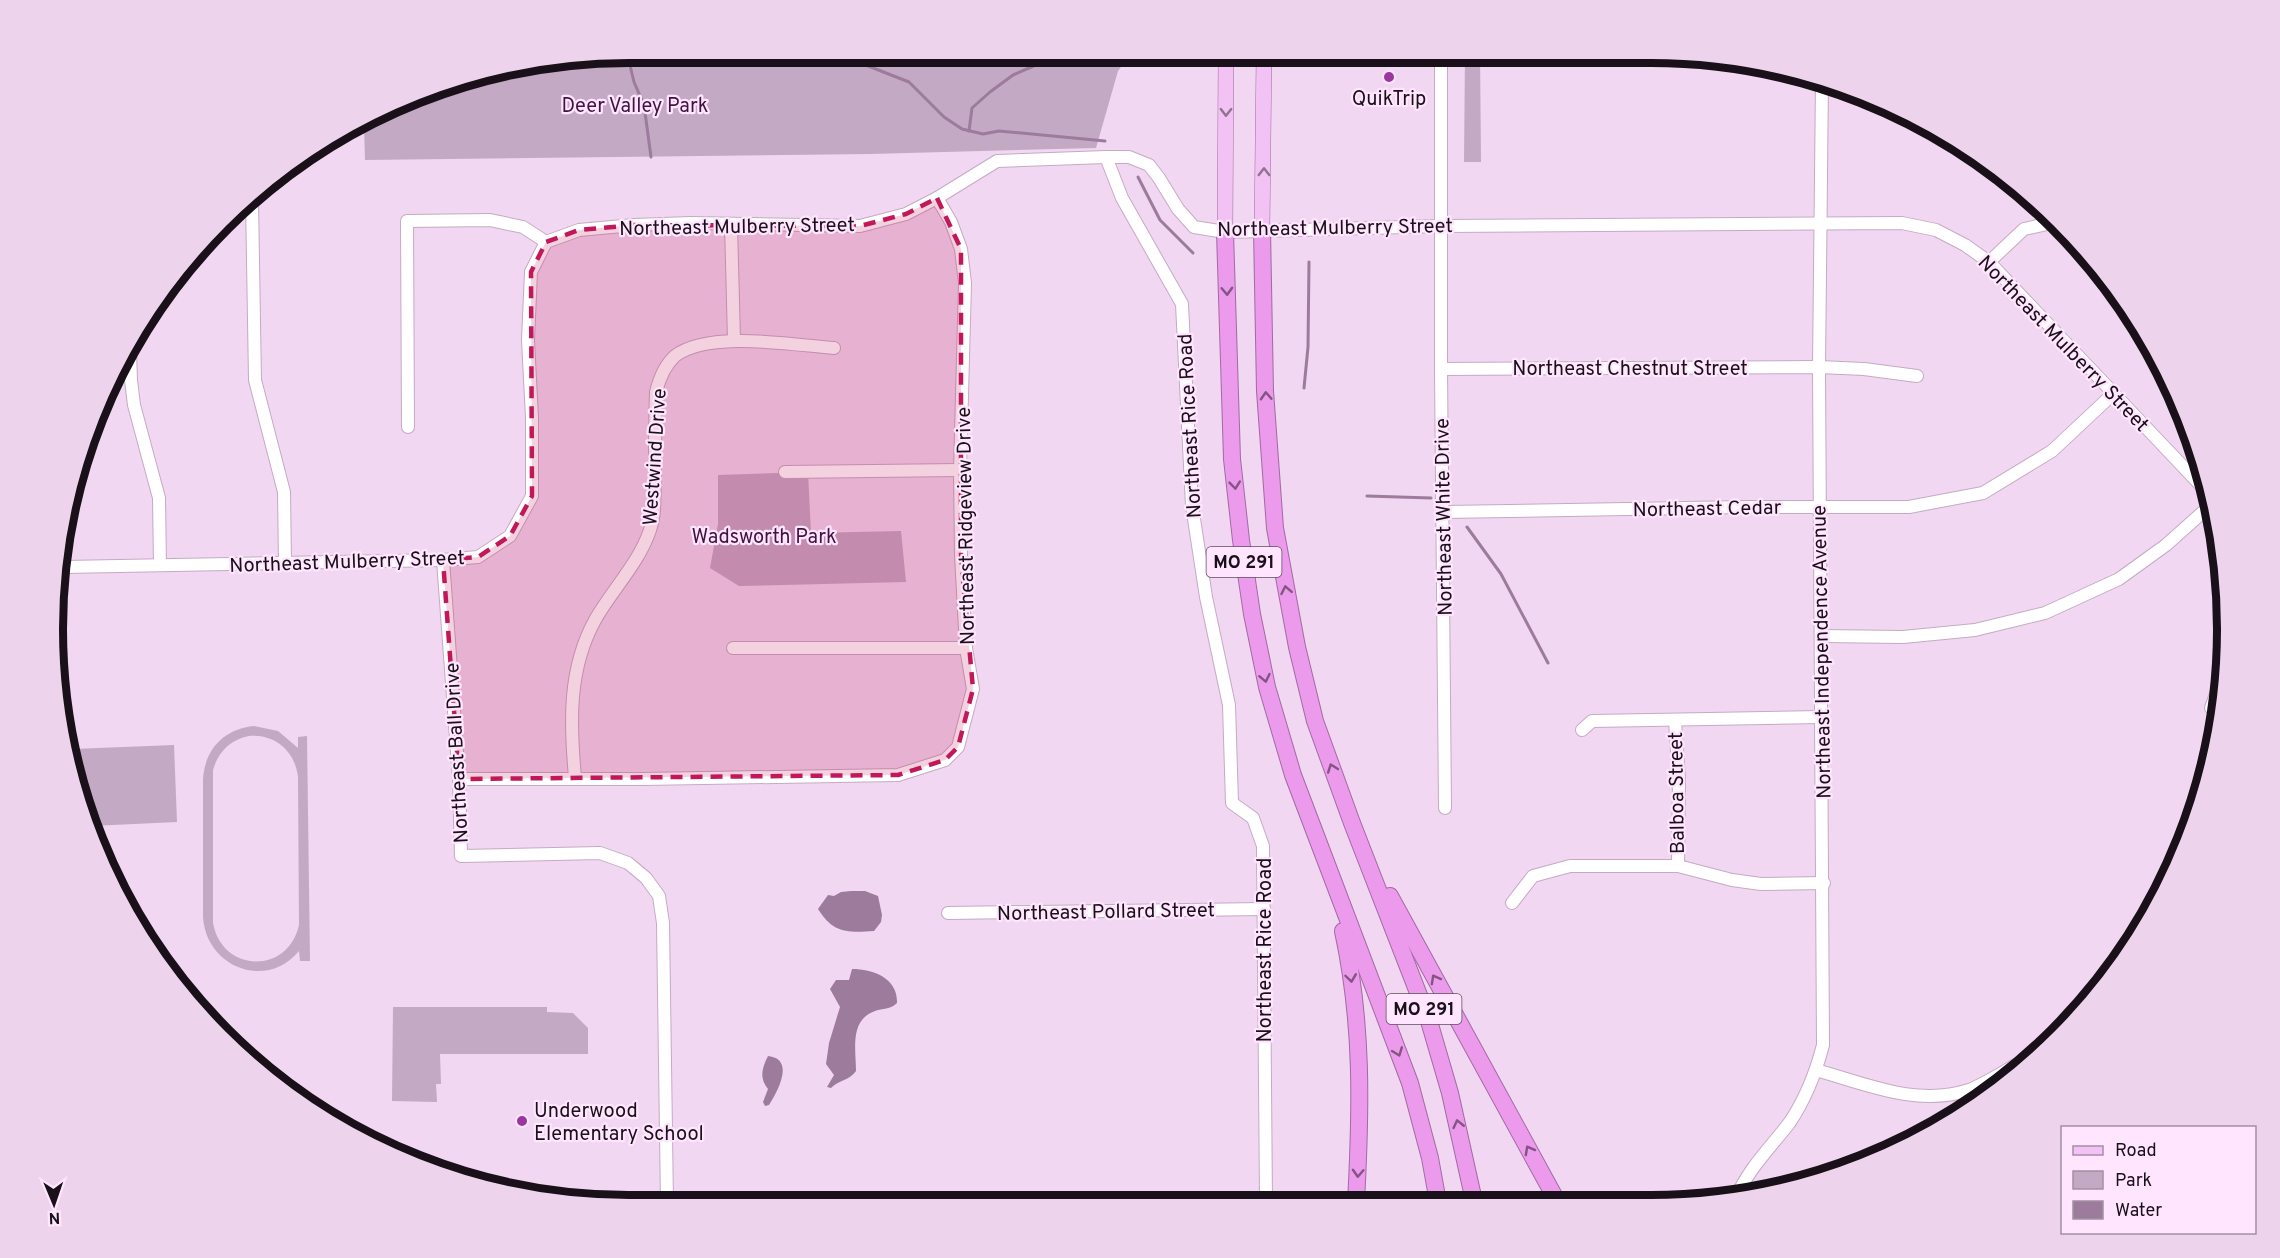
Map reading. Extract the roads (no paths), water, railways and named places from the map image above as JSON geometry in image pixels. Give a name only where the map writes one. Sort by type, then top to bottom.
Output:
[{"type":"highway","name":"MO 291","points":[[1262,230],[1265,391],[1275,528],[1297,647],[1315,722],[1429,1021],[1450,1093],[1473,1195]]},
{"type":"highway","name":"MO 291","points":[[1225,232],[1232,459],[1240,540],[1267,687],[1293,775],[1410,1083],[1430,1158],[1436,1195]]},
{"type":"highway","points":[[1352,823],[1554,1195]]},
{"type":"highway","points":[[1332,880],[1347,951],[1358,1026],[1361,1119],[1356,1195]]},
{"type":"main road","name":"MO 291","points":[[1225,232],[1226,63]]},
{"type":"main road","name":"MO 291","points":[[1262,230],[1264,63]]},
{"type":"street","name":"Northeast White Drive","points":[[1441,63],[1445,808]]},
{"type":"street","name":"Northeast Independence Avenue","points":[[1740,1187],[1791,1120],[1805,1096],[1823,1045],[1824,884],[1819,506],[1821,89]]},
{"type":"street","name":"Northeast Rice Road","points":[[1106,157],[1122,198],[1182,304],[1192,506],[1206,597],[1229,705],[1232,803],[1252,818],[1263,846],[1266,1195]]},
{"type":"street","name":"Northeast Mulberry Street","points":[[67,567],[443,560],[478,557],[510,536],[532,496],[532,418],[528,340],[531,272],[546,242],[579,230],[634,225],[860,226],[906,213],[937,198],[997,161],[1129,157],[1149,165],[1178,209],[1194,227],[1225,232],[1441,226],[1821,223],[1902,223],[1936,230],[1965,245],[1989,262],[2198,482]]},
{"type":"street","name":"Northeast Ridgeview Drive","points":[[459,778],[643,779],[898,775],[945,760],[958,747],[972,689],[966,648],[961,555],[960,470],[965,283],[962,249],[951,222],[937,198]]},
{"type":"street","points":[[252,207],[255,380],[284,492],[285,563]]},
{"type":"street","points":[[408,427],[407,221],[490,220],[523,228],[546,242]]},
{"type":"street","points":[[731,224],[734,340]]},
{"type":"street","points":[[1989,262],[2024,229],[2046,224]]},
{"type":"street","name":"Westwind Drive","points":[[574,777],[572,689],[580,655],[595,621],[639,552],[650,529],[654,502],[658,381],[675,357],[700,346],[734,340],[834,348]]},
{"type":"street","points":[[130,362],[134,405],[159,498],[160,566]]},
{"type":"street","name":"Northeast Chestnut Street","points":[[1441,369],[1819,368],[1864,369],[1917,376]]},
{"type":"street","name":"Northeast Cedar","points":[[1444,512],[1819,506],[1909,507],[1983,493],[2052,451],[2114,393]]},
{"type":"street","points":[[785,472],[960,470]]},
{"type":"street","points":[[1822,636],[1903,637],[1975,630],[2044,613],[2120,579],[2166,545],[2204,511]]},
{"type":"street","name":"Northeast Ball Drive","points":[[443,560],[459,778],[461,856],[600,853],[628,863],[646,878],[659,896],[663,923],[667,1195]]},
{"type":"street","points":[[733,648],[966,648]]},
{"type":"street","points":[[1582,730],[1592,721],[1821,717]]},
{"type":"street","name":"Balboa Street","points":[[1675,721],[1679,780],[1678,866]]},
{"type":"street","points":[[1512,903],[1533,876],[1570,866],[1678,866],[1732,880],[1761,884],[1824,884]]},
{"type":"street","name":"Northeast Pollard Street","points":[[948,913],[1264,909]]},
{"type":"street","points":[[1816,1070],[1893,1093],[1930,1097],[1950,1095],[1971,1089],[2005,1070]]},
{"type":"water","points":[[865,891],[878,896],[882,915],[881,922],[874,931],[842,930],[829,923],[818,909],[828,895],[834,896],[841,892]]},
{"type":"water","points":[[852,969],[876,973],[889,981],[896,994],[897,1003],[867,1015],[861,1021],[855,1045],[856,1071],[831,1088],[827,1087],[834,1075],[826,1064],[829,1043],[840,1007],[830,989],[836,980],[849,980]]},
{"type":"water","points":[[768,1056],[776,1058],[783,1069],[780,1085],[769,1105],[765,1106],[763,1102],[768,1089],[763,1081],[762,1073]]},
{"type":"waterway","points":[[629,63],[634,82],[644,105],[651,157]]},
{"type":"waterway","points":[[861,63],[909,82],[944,117],[962,129],[983,134],[999,131],[1105,141]]},
{"type":"waterway","points":[[969,131],[972,108],[1013,75],[1041,63]]},
{"type":"waterway","points":[[1138,177],[1160,220],[1193,253]]},
{"type":"waterway","points":[[1304,388],[1308,347],[1309,262]]},
{"type":"waterway","points":[[1367,496],[1431,498]]},
{"type":"waterway","points":[[1467,527],[1501,574],[1548,663]]},
{"type":"place","name":"QuikTrip","points":[[1389,77]]},
{"type":"place","name":"Underwood Elementary School","points":[[522,1121]]},
{"type":"park label","name":"Deer Valley Park","points":[[635,105]]},
{"type":"park label","name":"Wadsworth Park","points":[[764,536]]}]
